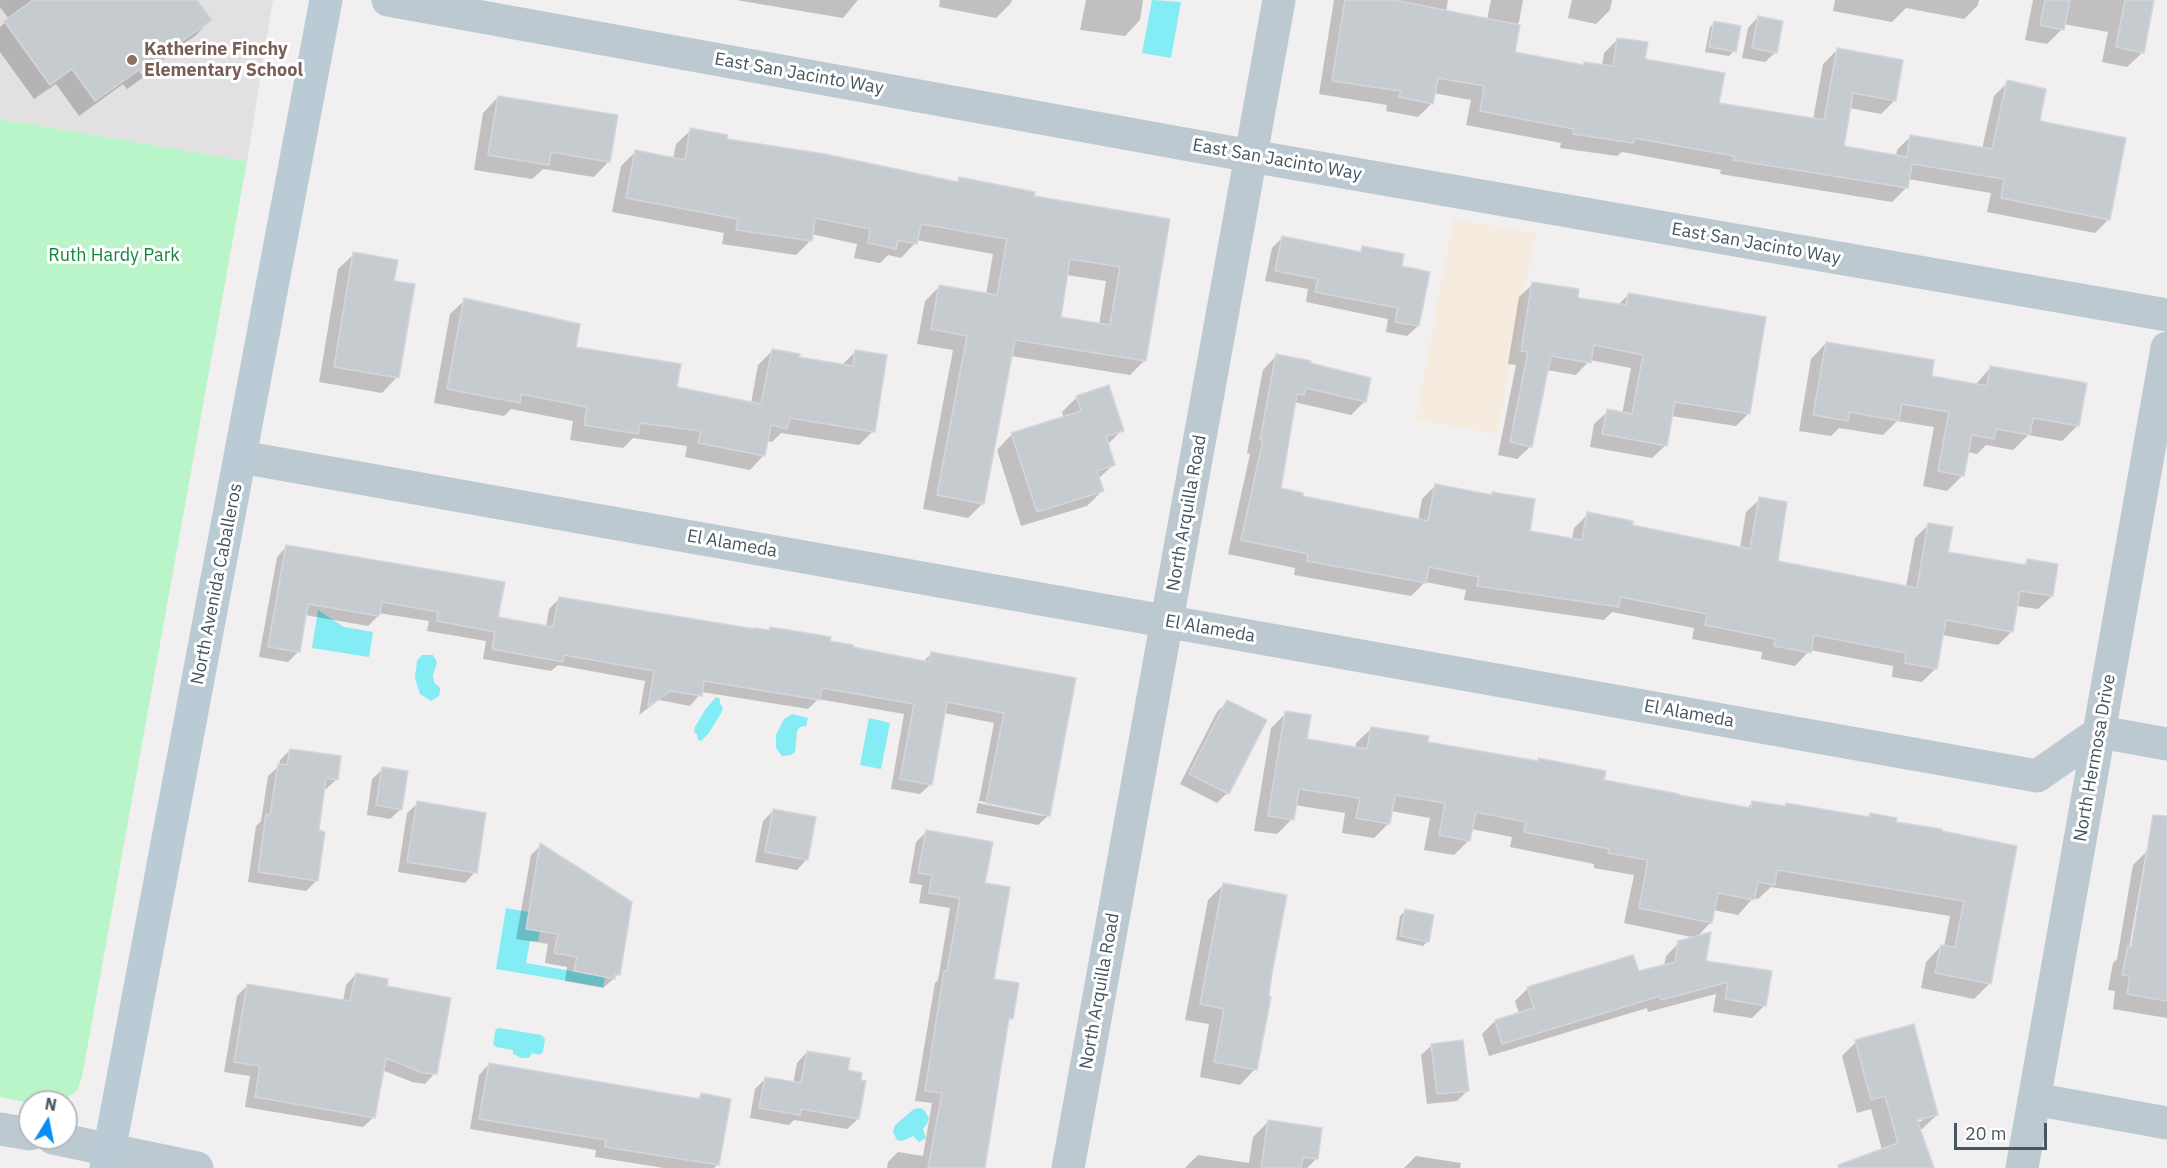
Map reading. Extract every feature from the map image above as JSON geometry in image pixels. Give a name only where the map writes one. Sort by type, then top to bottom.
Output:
[{"type":"street","name":"North Avenida Caballeros","points":[[108,1158],[326,0]]},
{"type":"street","name":"East San Jacinto Way","points":[[388,0],[1251,156],[2167,315]]},
{"type":"street","name":"North Arquilla Road","points":[[1068,1168],[1279,0]]},
{"type":"street","name":"North Hermosa Drive","points":[[2022,1168],[2167,348]]},
{"type":"street","name":"El Alameda","points":[[241,457],[2037,776],[2100,732]]},
{"type":"street","points":[[2100,732],[2167,744]]},
{"type":"street","points":[[2034,1099],[2167,1123]]},
{"type":"street","points":[[0,1128],[18,1132]]},
{"type":"street","points":[[78,1147],[108,1158],[151,1160],[197,1168]]},
{"type":"shaded area","name":"Katherine Finchy Elementary School","points":[[0,0],[273,0],[247,161],[0,119]]},
{"type":"green space","name":"Ruth Hardy Park","points":[[0,119],[247,161],[82,1077],[77,1090],[18,1090],[18,1101],[0,1097]]},
{"type":"sand","points":[[1453,219],[1536,233],[1497,434],[1416,420]]},
{"type":"water","points":[[1152,0],[1181,2],[1171,58],[1142,53]]},
{"type":"water","points":[[318,610],[344,627],[373,632],[369,657],[312,648]]},
{"type":"water","points":[[422,655],[433,655],[437,662],[433,676],[440,692],[439,696],[431,701],[420,694],[415,678],[417,661]]},
{"type":"water","points":[[716,697],[720,699],[723,707],[721,713],[709,733],[701,741],[698,740],[694,732],[695,727]]},
{"type":"water","points":[[792,714],[808,718],[806,726],[800,727],[797,731],[795,752],[782,756],[776,748],[776,735],[784,719]]},
{"type":"water","points":[[869,718],[890,723],[881,769],[860,765]]},
{"type":"water","points":[[506,908],[529,912],[526,928],[540,931],[538,941],[530,941],[526,963],[605,977],[603,987],[496,969]]},
{"type":"water","points":[[496,1029],[541,1035],[545,1039],[543,1052],[540,1055],[532,1053],[529,1058],[522,1058],[513,1054],[513,1050],[496,1047],[493,1044]]},
{"type":"water","points":[[921,1108],[929,1118],[923,1129],[926,1138],[919,1142],[913,1136],[902,1141],[897,1140],[893,1132],[895,1125],[914,1109]]},
{"type":"building","points":[[33,0],[197,0],[212,20],[167,52],[169,56],[143,75],[139,70],[95,101],[72,69],[50,85],[4,21]]},
{"type":"building","points":[[1345,0],[1394,0],[1520,25],[1515,52],[1584,65],[1584,62],[1613,66],[1617,38],[1648,42],[1645,59],[1725,73],[1719,103],[1824,120],[1837,48],[1903,60],[1896,101],[1853,93],[1844,146],[1907,157],[1910,135],[1992,149],[2007,80],[2046,89],[2040,121],[2126,138],[2110,220],[2001,198],[2004,179],[1912,164],[1908,188],[1734,160],[1734,156],[1634,138],[1633,143],[1573,134],[1574,129],[1480,111],[1484,86],[1438,78],[1433,104],[1399,97],[1401,91],[1332,81]]},
{"type":"building","points":[[2045,0],[2070,0],[2064,30],[2040,25]]},
{"type":"building","points":[[2125,0],[2154,0],[2144,53],[2116,47]]},
{"type":"building","points":[[1758,16],[1783,21],[1777,53],[1752,48]]},
{"type":"building","points":[[1714,21],[1741,26],[1736,52],[1709,47]]},
{"type":"building","points":[[498,96],[618,115],[610,162],[551,152],[549,165],[488,155]]},
{"type":"building","points":[[690,128],[728,135],[727,139],[825,154],[958,182],[959,177],[1035,192],[1034,196],[1170,219],[1146,361],[1015,340],[984,504],[937,495],[967,336],[931,329],[939,285],[997,295],[1007,239],[921,224],[917,244],[898,240],[896,249],[868,243],[870,229],[815,218],[812,241],[736,230],[738,219],[626,198],[635,150],[685,160]],"holes":[[[1070,259],[1120,267],[1110,325],[1061,317]]]},
{"type":"building","points":[[1282,236],[1361,252],[1362,246],[1404,254],[1402,266],[1430,272],[1419,326],[1395,322],[1398,308],[1315,292],[1318,279],[1275,271]]},
{"type":"building","points":[[353,252],[398,260],[394,281],[415,284],[399,378],[334,367]]},
{"type":"building","points":[[1532,282],[1579,289],[1578,298],[1626,305],[1628,293],[1766,317],[1750,414],[1675,402],[1667,446],[1602,434],[1607,409],[1632,414],[1643,355],[1594,345],[1591,363],[1551,356],[1532,447],[1510,442],[1528,352],[1521,351]]},
{"type":"building","points":[[464,298],[580,324],[576,347],[681,364],[677,387],[761,404],[772,349],[800,354],[799,357],[853,366],[855,350],[887,355],[875,432],[790,418],[787,429],[771,425],[765,456],[698,443],[701,431],[640,423],[638,434],[584,425],[587,407],[521,394],[520,403],[447,389]]},
{"type":"building","points":[[1826,342],[1934,360],[1932,376],[1987,386],[1990,366],[2087,383],[2079,426],[2033,418],[2030,435],[1996,429],[1994,439],[1972,435],[1964,476],[1938,471],[1949,412],[1902,404],[1899,421],[1849,412],[1848,421],[1813,415]]},
{"type":"building","points":[[1276,354],[1371,378],[1366,402],[1306,388],[1304,395],[1297,394],[1281,488],[1303,493],[1303,496],[1428,521],[1435,484],[1492,495],[1492,492],[1535,499],[1530,531],[1582,540],[1587,512],[1633,521],[1632,525],[1750,549],[1759,497],[1787,502],[1778,561],[1917,588],[1928,523],[1953,527],[1948,552],[2026,565],[2027,559],[2058,564],[2053,596],[2020,591],[2013,632],[1946,620],[1937,669],[1905,663],[1906,653],[1814,635],[1811,653],[1774,646],[1775,639],[1705,625],[1707,614],[1620,597],[1619,607],[1477,586],[1479,577],[1429,567],[1426,583],[1307,561],[1308,554],[1241,540],[1263,440],[1260,440]]},
{"type":"building","points":[[1109,385],[1124,431],[1106,436],[1115,465],[1097,471],[1104,491],[1037,512],[1011,433],[1081,411],[1076,396]]},
{"type":"building","points":[[286,545],[505,582],[498,617],[553,627],[559,597],[755,629],[769,630],[770,627],[831,637],[830,641],[853,645],[853,647],[929,662],[931,652],[1076,678],[1050,816],[986,803],[1004,713],[947,702],[932,785],[900,779],[914,704],[822,688],[820,700],[704,681],[702,696],[670,691],[648,707],[654,671],[564,655],[563,662],[492,649],[495,632],[437,621],[438,612],[382,602],[379,616],[308,604],[300,652],[268,647]]},
{"type":"building","points":[[1227,700],[1267,720],[1229,794],[1189,774]]},
{"type":"building","points":[[1285,711],[1311,715],[1307,739],[1367,749],[1371,727],[1429,736],[1428,742],[1538,761],[1538,758],[1606,771],[1604,780],[1679,795],[1751,808],[1752,801],[1785,806],[1786,803],[1869,817],[1870,813],[1897,818],[1896,822],[1942,829],[1942,831],[2017,846],[1991,984],[1935,973],[1941,945],[1955,947],[1964,901],[1777,870],[1775,885],[1758,882],[1754,900],[1718,893],[1712,923],[1639,908],[1648,860],[1608,853],[1609,849],[1524,832],[1526,822],[1476,812],[1470,841],[1439,835],[1445,803],[1395,795],[1390,824],[1356,818],[1360,798],[1299,789],[1294,820],[1268,816]]},
{"type":"building","points":[[290,749],[341,756],[338,780],[326,778],[319,830],[325,832],[318,881],[258,872],[266,814],[270,815],[278,764],[287,765]]},
{"type":"building","points":[[382,767],[408,771],[402,810],[376,805]]},
{"type":"building","points":[[417,801],[486,813],[477,873],[407,862]]},
{"type":"building","points":[[773,809],[816,817],[808,860],[765,852]]},
{"type":"building","points":[[2153,815],[2167,816],[2167,1001],[2127,994],[2130,976],[2122,975],[2128,946],[2131,947]]},
{"type":"building","points":[[926,830],[993,842],[985,883],[1010,887],[994,979],[1019,983],[1013,1019],[1009,1018],[985,1168],[928,1168],[942,1093],[925,1091],[944,971],[947,971],[960,898],[929,893],[932,875],[918,873]]},
{"type":"building","points":[[540,843],[632,902],[620,975],[615,974],[615,979],[574,971],[577,957],[554,953],[558,934],[526,929]]},
{"type":"building","points":[[1223,883],[1287,895],[1257,1070],[1214,1062],[1224,1009],[1200,1004]]},
{"type":"building","points":[[1405,909],[1434,915],[1429,942],[1400,936]]},
{"type":"building","points":[[1711,932],[1706,961],[1772,971],[1766,1006],[1725,999],[1728,982],[1661,1000],[1660,996],[1502,1044],[1495,1020],[1534,1008],[1527,987],[1633,955],[1639,971],[1675,962],[1678,941]]},
{"type":"building","points":[[356,973],[388,979],[387,986],[451,998],[437,1074],[423,1073],[386,1058],[375,1118],[255,1097],[260,1066],[234,1062],[247,984],[350,1001]]},
{"type":"building","points":[[1914,1024],[1938,1115],[1917,1120],[1934,1168],[1839,1168],[1838,1165],[1898,1143],[1885,1096],[1871,1100],[1855,1040]]},
{"type":"building","points":[[1463,1040],[1469,1091],[1437,1094],[1431,1044]]},
{"type":"building","points":[[807,1051],[850,1058],[848,1070],[862,1073],[861,1080],[866,1081],[859,1119],[801,1109],[800,1115],[759,1108],[765,1077],[801,1083]]},
{"type":"building","points":[[489,1063],[700,1099],[701,1093],[731,1099],[719,1165],[605,1147],[606,1140],[479,1119]]},
{"type":"building","points":[[1268,1120],[1322,1128],[1318,1159],[1303,1157],[1301,1168],[1261,1168]]},
{"type":"place","name":"Katherine Finchy Elementary School","points":[[132,60]]}]
